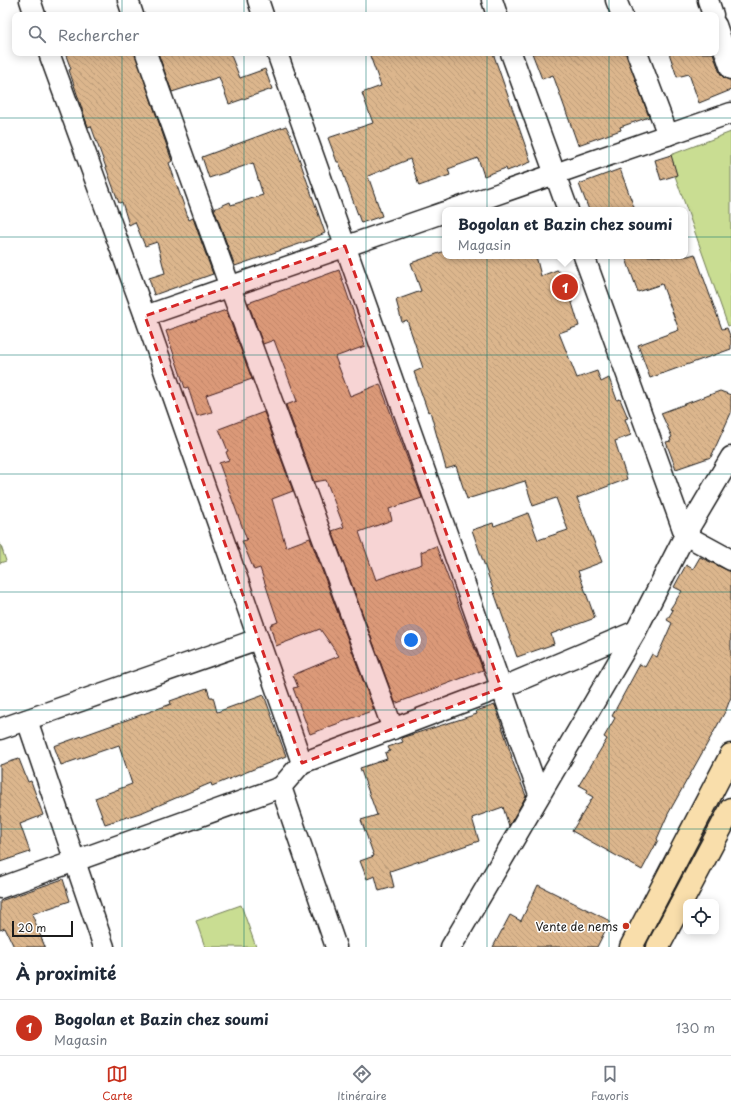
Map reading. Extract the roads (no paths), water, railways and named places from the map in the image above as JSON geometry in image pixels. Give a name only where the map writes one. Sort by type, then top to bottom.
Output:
[{"type":"main road","points":[[631,947],[731,755]]},
{"type":"main road","points":[[658,947],[731,809]]},
{"type":"street","points":[[30,0],[34,12]]},
{"type":"street","points":[[128,0],[132,12]]},
{"type":"street","points":[[258,0],[262,12]]},
{"type":"street","points":[[492,0],[496,12]]},
{"type":"street","points":[[616,0],[621,12]]},
{"type":"street","points":[[708,0],[712,12]]},
{"type":"street","points":[[719,34],[731,69]]},
{"type":"street","points":[[50,56],[145,316],[302,763]]},
{"type":"street","points":[[147,56],[393,729]]},
{"type":"street","points":[[278,56],[539,794]]},
{"type":"street","points":[[512,56],[567,207]]},
{"type":"street","points":[[638,56],[668,135]]},
{"type":"street","points":[[460,207],[731,113]]},
{"type":"street","points":[[145,316],[442,213]]},
{"type":"street","points":[[585,259],[685,535],[731,560]]},
{"type":"street","points":[[451,947],[539,794],[636,631],[685,535],[731,457]]},
{"type":"street","points":[[0,888],[281,787],[302,763],[501,688],[636,631]]},
{"type":"street","points":[[0,729],[258,639]]},
{"type":"street","points":[[27,720],[104,947]]},
{"type":"street","points":[[281,787],[336,947]]},
{"type":"place","name":"Bogolan et Bazin chez soumi","points":[[565,287]]},
{"type":"place","name":"Vente de nems","points":[[626,926]]}]
